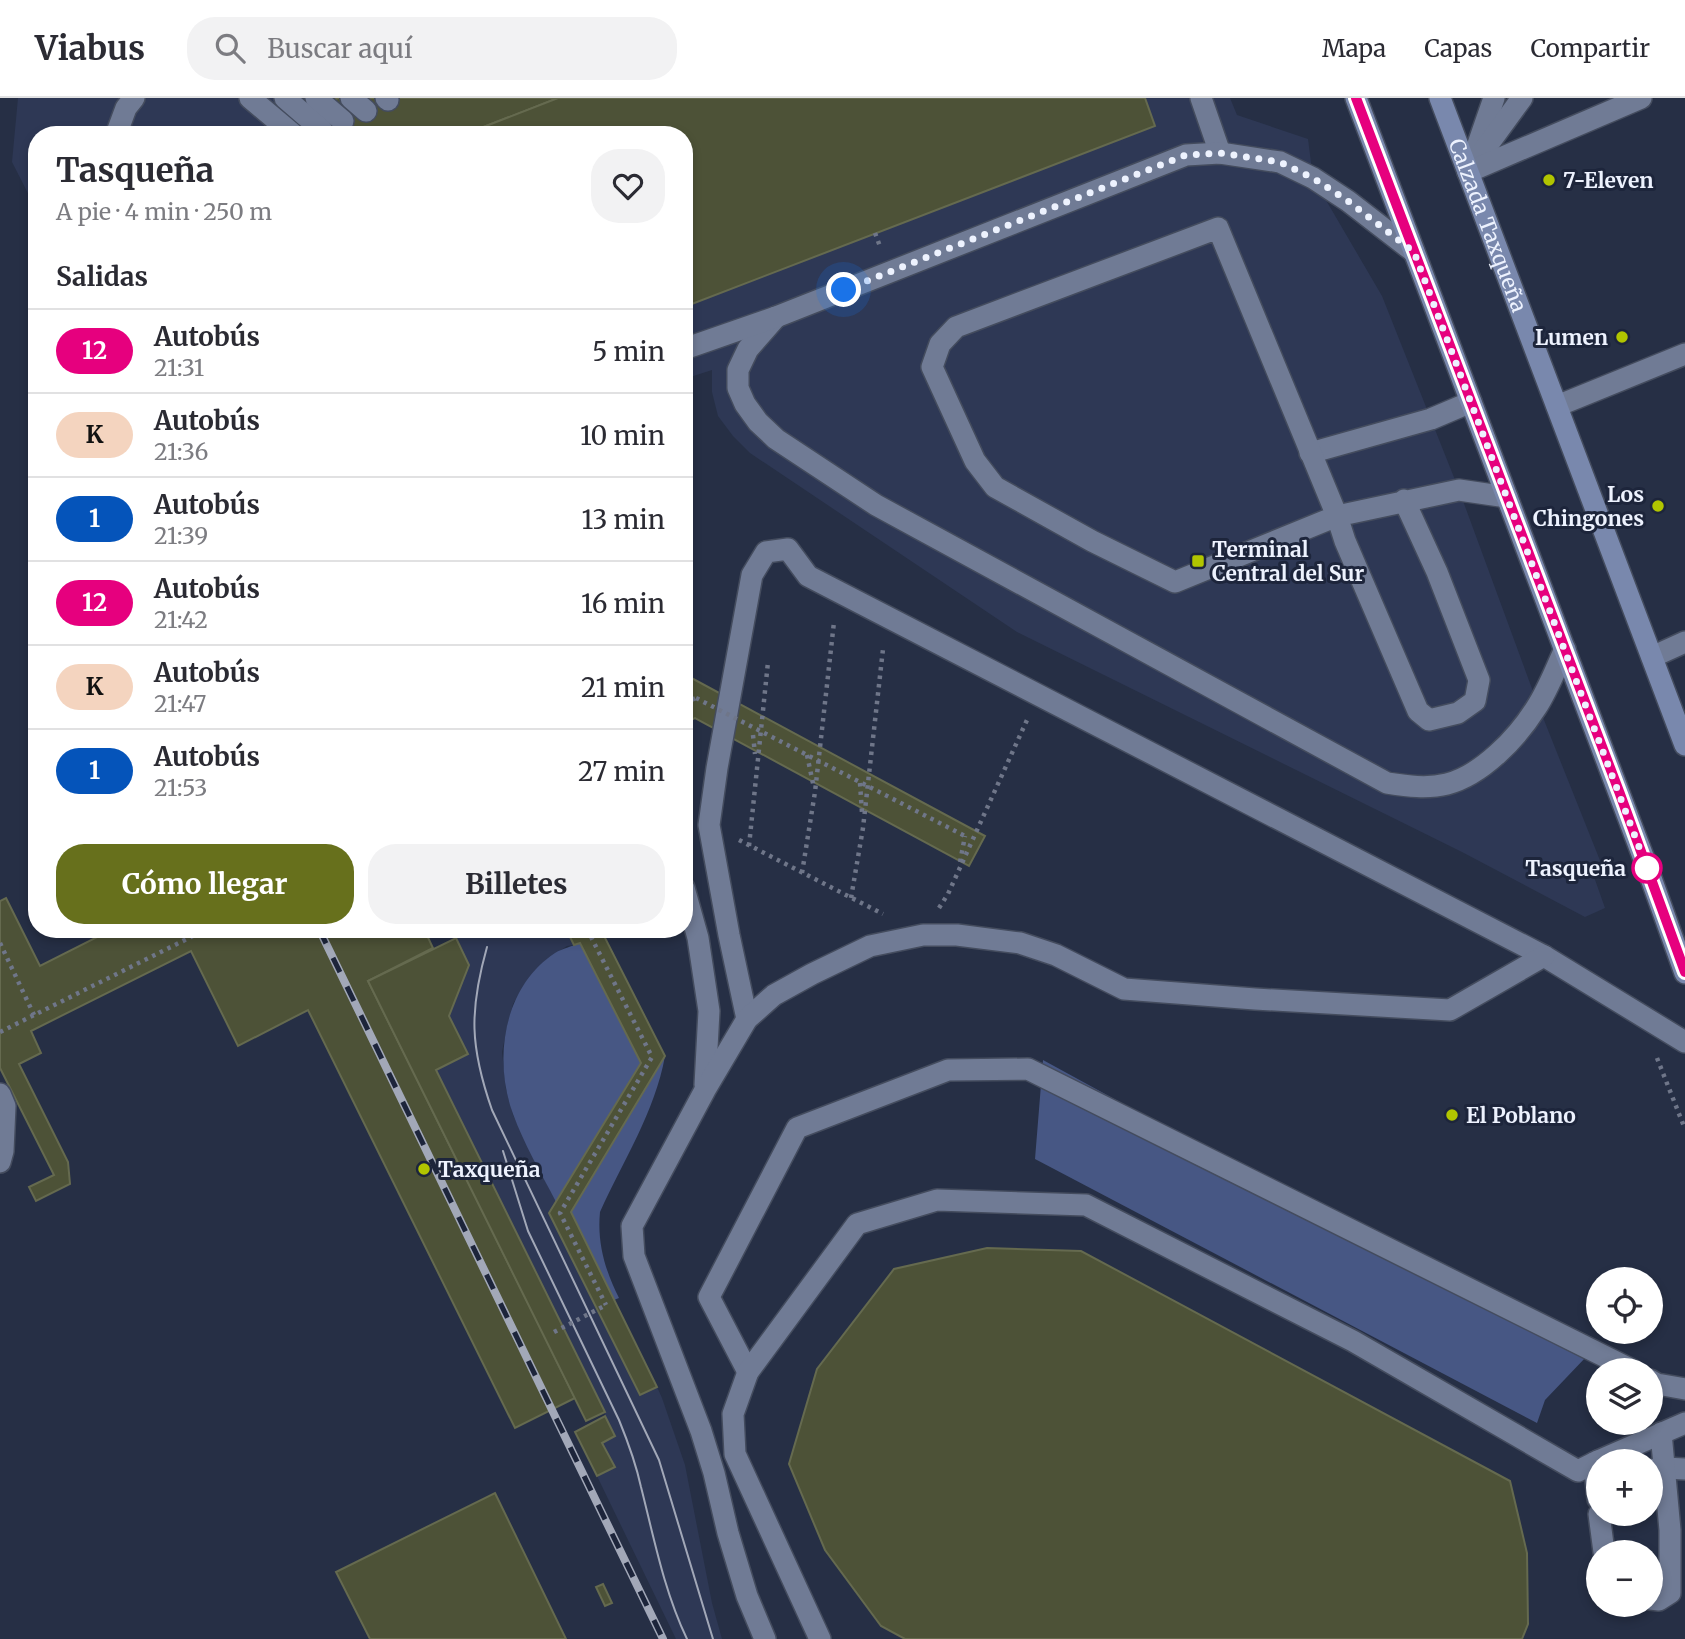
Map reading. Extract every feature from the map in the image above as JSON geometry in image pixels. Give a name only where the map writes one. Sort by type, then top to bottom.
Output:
[{"type":"main road","points":[[1356,98],[1685,972]]},
{"type":"main road","name":"Calzada Taxqueña","points":[[1440,98],[1685,745]]},
{"type":"street","points":[[119,126],[126,108],[134,98]]},
{"type":"street","points":[[250,98],[283,126]]},
{"type":"street","points":[[285,98],[317,126]]},
{"type":"street","points":[[316,98],[343,121]]},
{"type":"street","points":[[1201,98],[1220,153]]},
{"type":"street","points":[[1468,172],[1494,98]]},
{"type":"street","points":[[1468,172],[1522,98]]},
{"type":"street","points":[[1468,172],[1641,98]]},
{"type":"street","points":[[693,346],[776,317],[1186,155],[1220,153],[1280,162],[1313,178],[1348,201],[1414,252]]},
{"type":"street","points":[[1404,500],[1437,572],[1479,680],[1475,701],[1458,713],[1429,720],[1418,711],[1345,541],[1337,516],[1218,228],[956,327],[940,344],[932,367],[975,461],[995,487],[1175,582],[1337,516],[1404,500],[1459,490],[1507,497]]},
{"type":"street","points":[[776,317],[748,349],[738,370],[738,388],[745,404],[758,422],[776,439],[876,505],[1387,783],[1417,787],[1447,784],[1473,773],[1494,758],[1538,705],[1565,649]]},
{"type":"street","points":[[1557,406],[1685,354]]},
{"type":"street","points":[[1310,453],[1431,419],[1471,402]]},
{"type":"street","points":[[747,1019],[709,825],[716,768],[752,575],[766,552],[788,549],[808,576],[1544,956],[1685,1042]]},
{"type":"street","points":[[1652,657],[1685,642]]},
{"type":"street","points":[[693,920],[709,1011],[705,1090]]},
{"type":"street","points":[[765,1639],[747,1596],[701,1431],[634,1256],[632,1226],[705,1090],[747,1019],[774,995],[870,946],[923,935],[957,935],[1020,943],[1056,956],[1124,989],[1450,1010],[1544,956]]},
{"type":"street","points":[[748,1372],[709,1297],[797,1128],[948,1070],[1028,1069],[1608,1358]]},
{"type":"street","points":[[0,1094],[5,1106],[0,1162]]},
{"type":"street","points":[[820,1639],[735,1454],[733,1414],[748,1372],[857,1224],[937,1200],[1086,1205],[1353,1341],[1578,1471],[1586,1472]]},
{"type":"street","points":[[1663,1385],[1685,1389]]},
{"type":"street","points":[[1663,1432],[1685,1423]]},
{"type":"street","points":[[1636,1449],[1658,1435]]},
{"type":"street","points":[[1661,1435],[1667,1469],[1670,1530],[1670,1593],[1663,1597]]},
{"type":"path","points":[[802,873],[815,792],[834,622]]},
{"type":"path","points":[[851,898],[863,828],[883,649]]},
{"type":"path","points":[[749,846],[768,662]]},
{"type":"path","points":[[693,699],[696,698],[965,836],[958,871]]},
{"type":"path","points":[[709,825],[923,935],[948,894],[1028,716]]},
{"type":"path","points":[[754,746],[756,766]]},
{"type":"path","points":[[807,755],[815,792]]},
{"type":"path","points":[[860,783],[863,828]]},
{"type":"path","points":[[0,1032],[189,938]]},
{"type":"path","points":[[554,1332],[606,1305],[560,1213],[652,1057],[592,938]]},
{"type":"path","points":[[0,943],[34,1015]]},
{"type":"path","points":[[1640,1015],[1685,1129]]},
{"type":"shaded area","name":"Terminal Central del Sur","points":[[18,98],[1230,98],[1237,115],[1308,139],[1313,178],[1382,296],[1603,868],[1593,874],[1605,908],[1585,917],[1462,852],[1017,632],[750,453],[718,416],[712,392],[712,370],[693,376],[693,126],[28,126],[28,193],[12,162]]},
{"type":"shaded area","points":[[456,938],[570,938],[574,945],[567,946],[546,960],[523,986],[513,1004],[502,1052],[506,1089],[513,1115],[556,1202],[549,1213],[639,1394],[657,1387],[662,1398],[685,1465],[712,1603],[722,1639],[676,1639],[597,1476],[615,1467],[602,1443],[615,1436],[605,1412],[436,1070],[468,1054],[449,1016],[469,965]]},
{"type":"shaded area","points":[[580,943],[641,1063],[556,1202],[513,1114],[504,1071],[504,1048],[514,1005],[537,967],[555,953]]},
{"type":"shaded area","points":[[665,1056],[646,1117],[600,1212],[603,1256],[619,1298],[614,1300],[571,1212]]},
{"type":"shaded area","points":[[1043,1060],[1586,1357],[1545,1400],[1537,1423],[1035,1159]]},
{"type":"building","points":[[338,98],[558,98],[486,126],[274,126],[273,123]]},
{"type":"building","points":[[558,98],[1145,98],[1155,126],[693,304],[693,126],[486,126]]},
{"type":"building","points":[[693,679],[985,836],[969,866],[693,719]]},
{"type":"building","name":"Taxqueña","points":[[6,898],[40,966],[95,938],[428,938],[433,948],[368,981],[575,1398],[515,1428],[308,1010],[238,1046],[191,951],[31,1031],[41,1053],[19,1064],[68,1162],[70,1184],[36,1201],[29,1187],[54,1175],[0,1068],[0,901]]},
{"type":"building","points":[[456,938],[469,965],[449,1016],[468,1054],[436,1070],[605,1412],[586,1421],[368,981]]},
{"type":"building","points":[[570,938],[605,938],[665,1056],[571,1212],[657,1387],[640,1395],[549,1213],[641,1063],[580,943],[574,945]]},
{"type":"building","points":[[987,1248],[1081,1251],[1510,1481],[1527,1553],[1528,1624],[1522,1639],[905,1639],[881,1626],[825,1550],[789,1464],[817,1369],[894,1269]]},
{"type":"building","points":[[605,1416],[615,1436],[602,1443],[615,1467],[597,1476],[575,1432]]},
{"type":"building","points":[[495,1493],[566,1639],[370,1639],[336,1572]]},
{"type":"building","points":[[603,1584],[612,1603],[605,1606],[596,1587]]},
{"type":"tram line","points":[[487,947],[477,991],[475,1029],[479,1067],[492,1110],[659,1460],[713,1639]]},
{"type":"tram line","points":[[503,1151],[528,1231],[626,1437],[666,1583],[687,1639]]},
{"type":"railway","points":[[323,938],[663,1639]]},
{"type":"bus line","name":"12","points":[[1356,98],[1685,972]]},
{"type":"place","name":"7-Eleven","points":[[1549,180]]},
{"type":"place","name":"Lumen","points":[[1622,337]]},
{"type":"place","name":"Los Chingones","points":[[1658,506]]},
{"type":"place","name":"Terminal Central del Sur","points":[[1198,561]]},
{"type":"place","name":"Tasqueña","points":[[1647,868]]},
{"type":"place","name":"El Poblano","points":[[1452,1115]]},
{"type":"place","name":"Taxqueña","points":[[424,1169]]},
{"type":"route","points":[[844,290],[1186,155],[1220,153],[1280,162],[1313,178],[1348,201],[1414,252],[1647,868]]}]
